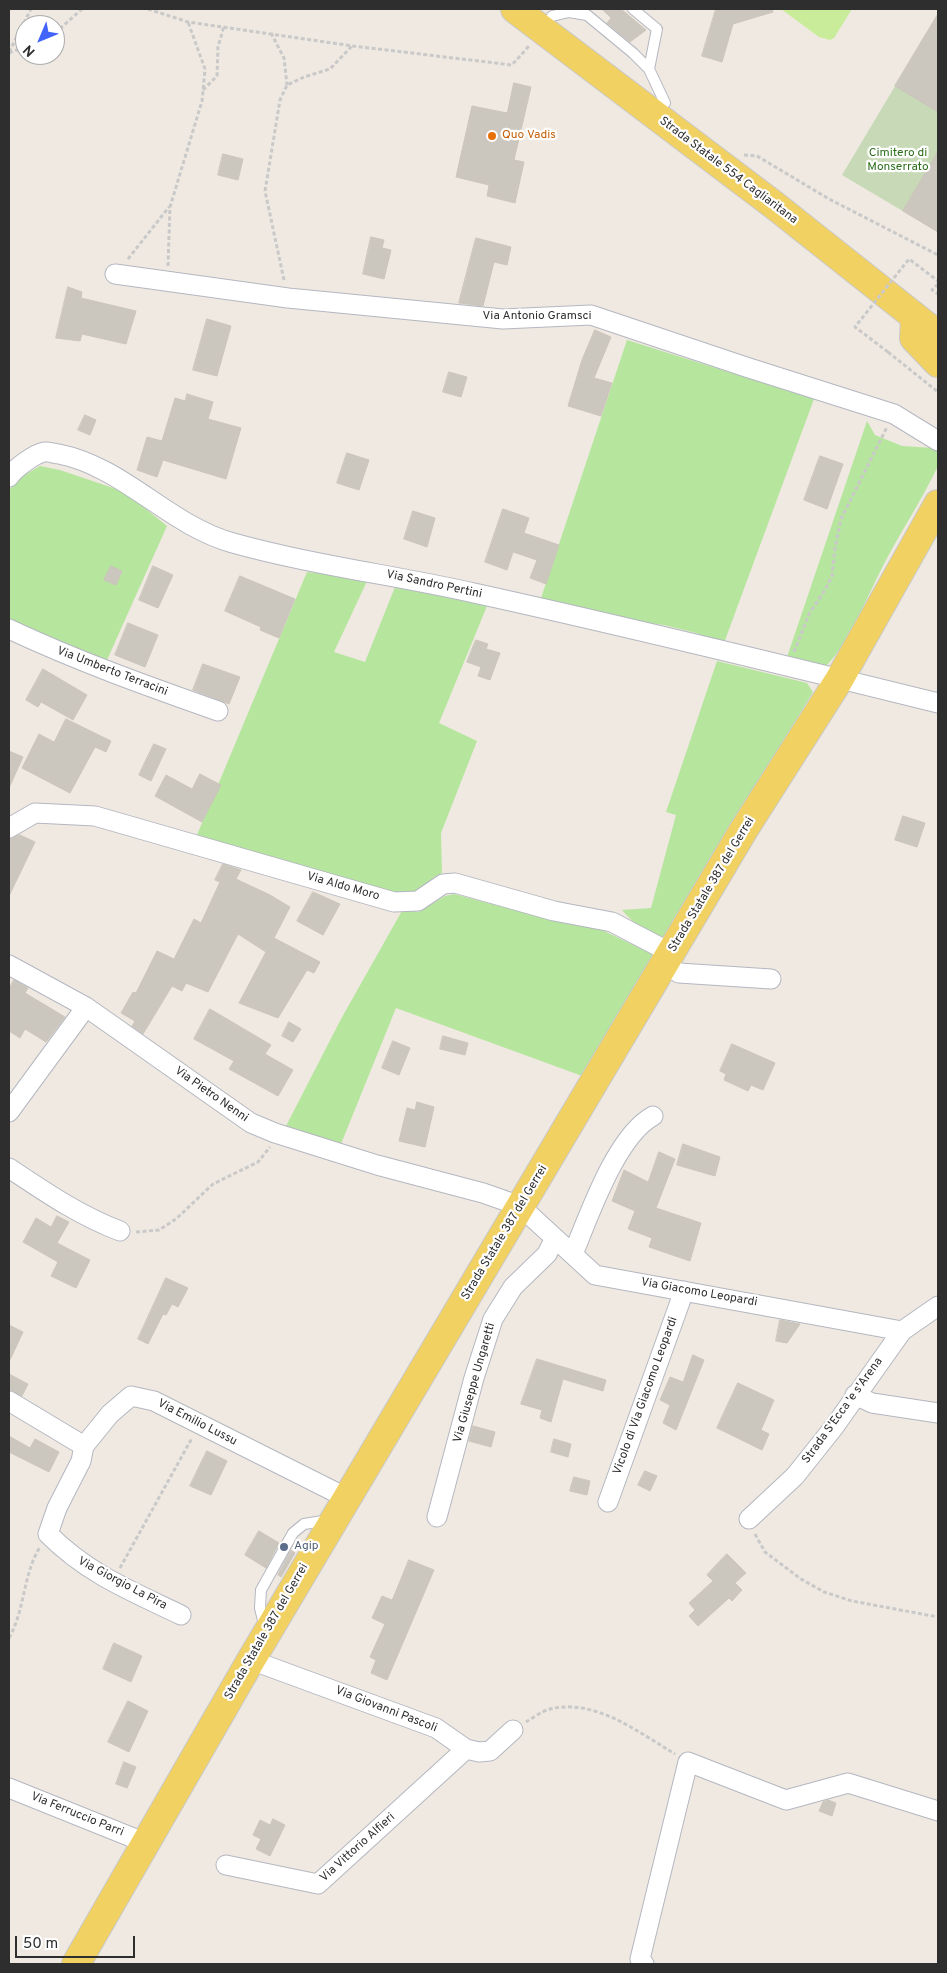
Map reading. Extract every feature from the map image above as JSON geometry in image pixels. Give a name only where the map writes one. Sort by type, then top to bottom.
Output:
[{"type":"main road","name":"Strada Statale 554 Cagliaritana","points":[[516,9],[552,16],[665,103],[731,154],[927,314],[938,335]]},
{"type":"main road","name":"Strada Statale 554 Cagliaritana","points":[[552,16],[774,205],[927,314]]},
{"type":"main road","points":[[927,314],[914,338],[938,362]]},
{"type":"main road","name":"Strada Statale 387 del Gerrei","points":[[76,1964],[266,1634],[520,1206],[744,831],[839,680],[938,504]]},
{"type":"street","name":"Via Antonio Gramsci","points":[[115,274],[288,298],[503,319],[591,315],[894,414],[938,441]]},
{"type":"street","name":"Via Sandro Pertini","points":[[9,477],[12,472],[27,461],[45,452],[73,457],[110,474],[187,523],[225,541],[304,560],[474,593],[938,703]]},
{"type":"street","name":"Via Umberto Terracini","points":[[9,629],[108,672],[218,711]]},
{"type":"street","name":"Via Aldo Moro","points":[[9,828],[35,813],[95,816],[394,902],[418,901],[443,884],[455,883],[554,912],[612,922],[668,959],[679,973],[771,979]]},
{"type":"street","name":"Via Pietro Nenni","points":[[9,965],[86,1007],[252,1123],[280,1135],[377,1165],[483,1193],[520,1206]]},
{"type":"street","points":[[9,1112],[86,1007]]},
{"type":"street","points":[[572,1254],[596,1198],[624,1145],[642,1122],[653,1116]]},
{"type":"street","points":[[9,1168],[56,1200],[97,1222],[120,1231]]},
{"type":"street","name":"Via Giacomo Leopardi","points":[[520,1206],[595,1275],[902,1331]]},
{"type":"street","name":"Via Giuseppe Ungaretti","points":[[438,1517],[474,1378],[493,1319],[513,1287],[547,1254],[555,1238]]},
{"type":"street","name":"Vicolo di Via Giacomo Leopardi","points":[[608,1502],[684,1291]]},
{"type":"street","name":"Strada S'Ecca 'e s'Arena","points":[[749,1519],[795,1476],[834,1427],[902,1331],[938,1306]]},
{"type":"street","points":[[855,1395],[872,1403],[938,1413]]},
{"type":"street","name":"Via Emilio Lussu","points":[[84,1446],[110,1414],[131,1396],[154,1401],[201,1425],[340,1509]]},
{"type":"street","points":[[9,1401],[84,1446],[81,1461],[57,1508],[48,1534]]},
{"type":"street","name":"Via Giorgio La Pira","points":[[48,1534],[90,1569],[181,1615]]},
{"type":"street","name":"Via Giovanni Pascoli","points":[[251,1660],[436,1728],[466,1749]]},
{"type":"street","points":[[466,1749],[479,1752],[490,1751],[513,1730]]},
{"type":"street","name":"Via Vittorio Alfieri","points":[[226,1865],[318,1884],[466,1749]]},
{"type":"street","points":[[644,1964],[640,1959],[688,1762],[786,1800],[848,1783],[938,1810]]},
{"type":"street","name":"Via Ferruccio Parri","points":[[9,1788],[146,1843]]},
{"type":"lane","points":[[633,9],[657,29],[649,69]]},
{"type":"lane","points":[[552,16],[569,12],[586,15],[649,69],[665,103]]},
{"type":"path","points":[[9,53],[31,9]]},
{"type":"path","points":[[65,24],[82,9]]},
{"type":"path","points":[[148,9],[188,22],[353,46],[512,65],[552,16]]},
{"type":"path","points":[[168,281],[170,207],[202,101],[205,69],[188,22]]},
{"type":"path","points":[[203,90],[217,76],[218,47],[224,26]]},
{"type":"path","points":[[270,33],[284,58],[287,85],[280,100],[265,191],[288,298]]},
{"type":"path","points":[[287,85],[304,77],[330,70],[353,46]]},
{"type":"path","points":[[731,154],[757,156],[829,199],[938,255]]},
{"type":"path","points":[[115,274],[170,207]]},
{"type":"path","points":[[938,294],[932,290],[938,282],[909,259],[855,327],[938,392]]},
{"type":"path","points":[[790,667],[797,641],[809,614],[826,590],[832,576],[841,519],[894,414]]},
{"type":"path","points":[[120,1231],[159,1230],[176,1220],[213,1184],[258,1162],[280,1135]]},
{"type":"path","points":[[115,1583],[123,1561],[187,1446],[201,1425]]},
{"type":"path","points":[[749,1519],[753,1531],[765,1552],[801,1579],[824,1592],[852,1601],[938,1617]]},
{"type":"path","points":[[9,1638],[16,1625],[37,1552],[48,1534]]},
{"type":"path","points":[[513,1730],[548,1709],[571,1706],[599,1712],[688,1762]]},
{"type":"green space","points":[[781,9],[852,9],[834,38],[830,40],[819,37]]},
{"type":"green space","name":"Cimitero di Monserrato","points":[[938,14],[938,232],[842,175]]},
{"type":"green space","points":[[627,340],[814,399],[724,643],[696,633],[664,625],[630,621],[541,598]]},
{"type":"green space","points":[[867,421],[875,435],[902,446],[933,448],[938,452],[938,466],[884,564],[857,620],[832,659],[823,669],[786,660]]},
{"type":"green space","points":[[40,466],[60,470],[125,492],[167,526],[107,660],[53,641],[9,619],[9,490],[23,476]]},
{"type":"green space","points":[[307,572],[368,579],[334,652],[365,662],[395,587],[487,606],[439,723],[477,741],[441,833],[442,873],[434,877],[422,891],[406,895],[364,885],[197,835]]},
{"type":"green space","points":[[717,661],[807,683],[813,692],[663,939],[641,927],[622,910],[651,908],[676,815],[666,812]]},
{"type":"green space","points":[[454,894],[563,923],[600,929],[658,957],[585,1077],[396,1008],[341,1144],[285,1128],[341,1019],[403,909],[418,912],[445,896]]},
{"type":"building","points":[[602,9],[621,9],[646,30],[630,42],[607,23],[611,18]]},
{"type":"building","points":[[716,9],[772,9],[773,12],[733,24],[722,62],[702,56]]},
{"type":"building","points":[[938,14],[938,112],[895,86]]},
{"type":"building","name":"Quo Vadis","points":[[514,83],[531,87],[514,160],[524,162],[515,203],[487,196],[489,185],[456,177],[472,106],[507,113]]},
{"type":"building","points":[[938,152],[938,232],[903,211]]},
{"type":"building","points":[[223,154],[243,159],[238,180],[218,175]]},
{"type":"building","points":[[371,237],[384,240],[382,248],[391,250],[384,279],[363,274]]},
{"type":"building","points":[[476,238],[511,247],[507,265],[494,262],[483,306],[459,303]]},
{"type":"building","points":[[68,287],[82,292],[81,298],[136,311],[126,344],[82,334],[80,341],[56,338]]},
{"type":"building","points":[[207,319],[231,326],[217,376],[193,370]]},
{"type":"building","points":[[595,330],[611,337],[594,378],[612,383],[601,416],[568,406],[582,360]]},
{"type":"building","points":[[449,372],[467,377],[461,397],[443,392]]},
{"type":"building","points":[[187,394],[213,402],[208,419],[241,428],[226,479],[163,460],[157,477],[137,470],[147,437],[162,441],[175,398],[185,401]]},
{"type":"building","points":[[85,415],[96,420],[90,435],[78,430]]},
{"type":"building","points":[[347,453],[369,460],[359,490],[337,483]]},
{"type":"building","points":[[820,456],[843,464],[827,509],[804,500]]},
{"type":"building","points":[[503,509],[529,518],[524,533],[559,545],[546,584],[530,578],[537,560],[513,552],[507,570],[485,562]]},
{"type":"building","points":[[413,511],[435,518],[427,547],[404,539]]},
{"type":"building","points":[[111,566],[122,571],[116,585],[104,580]]},
{"type":"building","points":[[153,566],[173,575],[158,608],[139,600]]},
{"type":"building","points":[[240,576],[295,599],[279,638],[260,630],[261,627],[225,611]]},
{"type":"building","points":[[128,623],[158,635],[145,667],[115,655]]},
{"type":"building","points":[[476,640],[488,644],[486,649],[500,653],[490,680],[478,676],[481,667],[467,662]]},
{"type":"building","points":[[203,664],[240,677],[229,704],[193,690]]},
{"type":"building","points":[[43,669],[87,695],[73,720],[41,702],[38,707],[26,700]]},
{"type":"building","points":[[66,719],[111,741],[106,752],[95,747],[70,793],[22,768],[39,734],[54,742]]},
{"type":"building","points":[[154,744],[166,749],[151,781],[139,775]]},
{"type":"building","points":[[9,751],[23,757],[9,788]]},
{"type":"building","points":[[200,774],[221,785],[202,822],[155,796],[166,775],[192,789]]},
{"type":"building","points":[[903,816],[925,823],[917,847],[895,840]]},
{"type":"building","points":[[20,835],[35,842],[9,896],[9,839]]},
{"type":"building","points":[[223,864],[241,870],[236,879],[290,907],[274,938],[320,962],[314,973],[307,970],[278,1018],[239,1003],[266,952],[238,934],[208,992],[186,983],[182,991],[172,986],[143,1034],[132,1026],[135,1021],[121,1013],[133,992],[136,993],[157,951],[174,959],[194,919],[201,923],[220,882],[215,880]]},
{"type":"building","points":[[313,892],[340,904],[323,935],[297,921]]},
{"type":"building","points":[[14,980],[28,988],[25,993],[65,1017],[46,1042],[25,1029],[20,1038],[9,1031],[9,989]]},
{"type":"building","points":[[210,1009],[271,1045],[265,1054],[293,1070],[278,1096],[229,1069],[234,1061],[194,1039]]},
{"type":"building","points":[[289,1022],[301,1029],[293,1042],[282,1036]]},
{"type":"building","points":[[443,1036],[468,1043],[465,1055],[440,1049]]},
{"type":"building","points":[[393,1041],[410,1048],[399,1075],[382,1068]]},
{"type":"building","points":[[732,1044],[775,1063],[763,1090],[751,1085],[748,1091],[724,1080],[726,1074],[720,1071]]},
{"type":"building","points":[[417,1102],[434,1107],[425,1147],[399,1141],[407,1108],[415,1110]]},
{"type":"building","points":[[683,1144],[720,1157],[715,1176],[677,1165]]},
{"type":"building","points":[[659,1152],[675,1159],[656,1208],[701,1223],[690,1261],[649,1247],[652,1238],[628,1229],[635,1211],[612,1201],[624,1170],[648,1182]]},
{"type":"building","points":[[57,1216],[69,1222],[57,1243],[90,1260],[76,1288],[51,1276],[58,1262],[23,1242],[36,1218],[51,1227]]},
{"type":"building","points":[[166,1278],[188,1288],[178,1307],[172,1304],[166,1315],[163,1314],[148,1344],[138,1339]]},
{"type":"building","points":[[780,1320],[800,1324],[787,1343],[776,1341]]},
{"type":"building","points":[[9,1325],[23,1332],[9,1362]]},
{"type":"building","points":[[693,1355],[704,1360],[676,1430],[663,1423],[670,1405],[660,1400],[670,1377],[683,1382]]},
{"type":"building","points":[[537,1359],[606,1380],[603,1391],[563,1379],[551,1422],[540,1418],[542,1410],[521,1404]]},
{"type":"building","points":[[9,1374],[28,1384],[22,1396],[9,1390]]},
{"type":"building","points":[[738,1383],[774,1400],[761,1430],[769,1434],[762,1450],[717,1428]]},
{"type":"building","points":[[473,1426],[495,1432],[491,1447],[469,1441]]},
{"type":"building","points":[[9,1436],[30,1448],[35,1439],[59,1452],[49,1472],[9,1452]]},
{"type":"building","points":[[554,1439],[571,1444],[568,1457],[551,1452]]},
{"type":"building","points":[[207,1451],[227,1461],[211,1495],[190,1486]]},
{"type":"building","points":[[645,1471],[657,1476],[650,1491],[638,1485]]},
{"type":"building","points":[[574,1477],[590,1481],[587,1495],[570,1491]]},
{"type":"building","points":[[259,1531],[279,1543],[266,1568],[245,1555]]},
{"type":"building","points":[[291,1550],[295,1553],[281,1577],[278,1575]]},
{"type":"building","points":[[727,1554],[746,1573],[735,1583],[742,1590],[732,1601],[729,1598],[698,1626],[689,1616],[695,1610],[689,1603],[713,1581],[707,1575]]},
{"type":"building","points":[[409,1560],[434,1570],[387,1680],[371,1673],[376,1660],[370,1657],[385,1624],[372,1618],[382,1596],[392,1600]]},
{"type":"building","points":[[114,1643],[142,1656],[131,1682],[103,1669]]},
{"type":"building","points":[[128,1701],[148,1711],[129,1752],[108,1742]]},
{"type":"building","points":[[124,1762],[136,1767],[127,1788],[116,1784]]},
{"type":"building","points":[[828,1800],[836,1803],[832,1816],[819,1811],[823,1802]]},
{"type":"building","points":[[273,1819],[285,1825],[270,1856],[256,1849],[261,1839],[253,1835],[260,1820],[270,1825]]},
{"type":"place","name":"Quo Vadis","points":[[492,136]]},
{"type":"place","name":"Agip","points":[[284,1547]]}]
